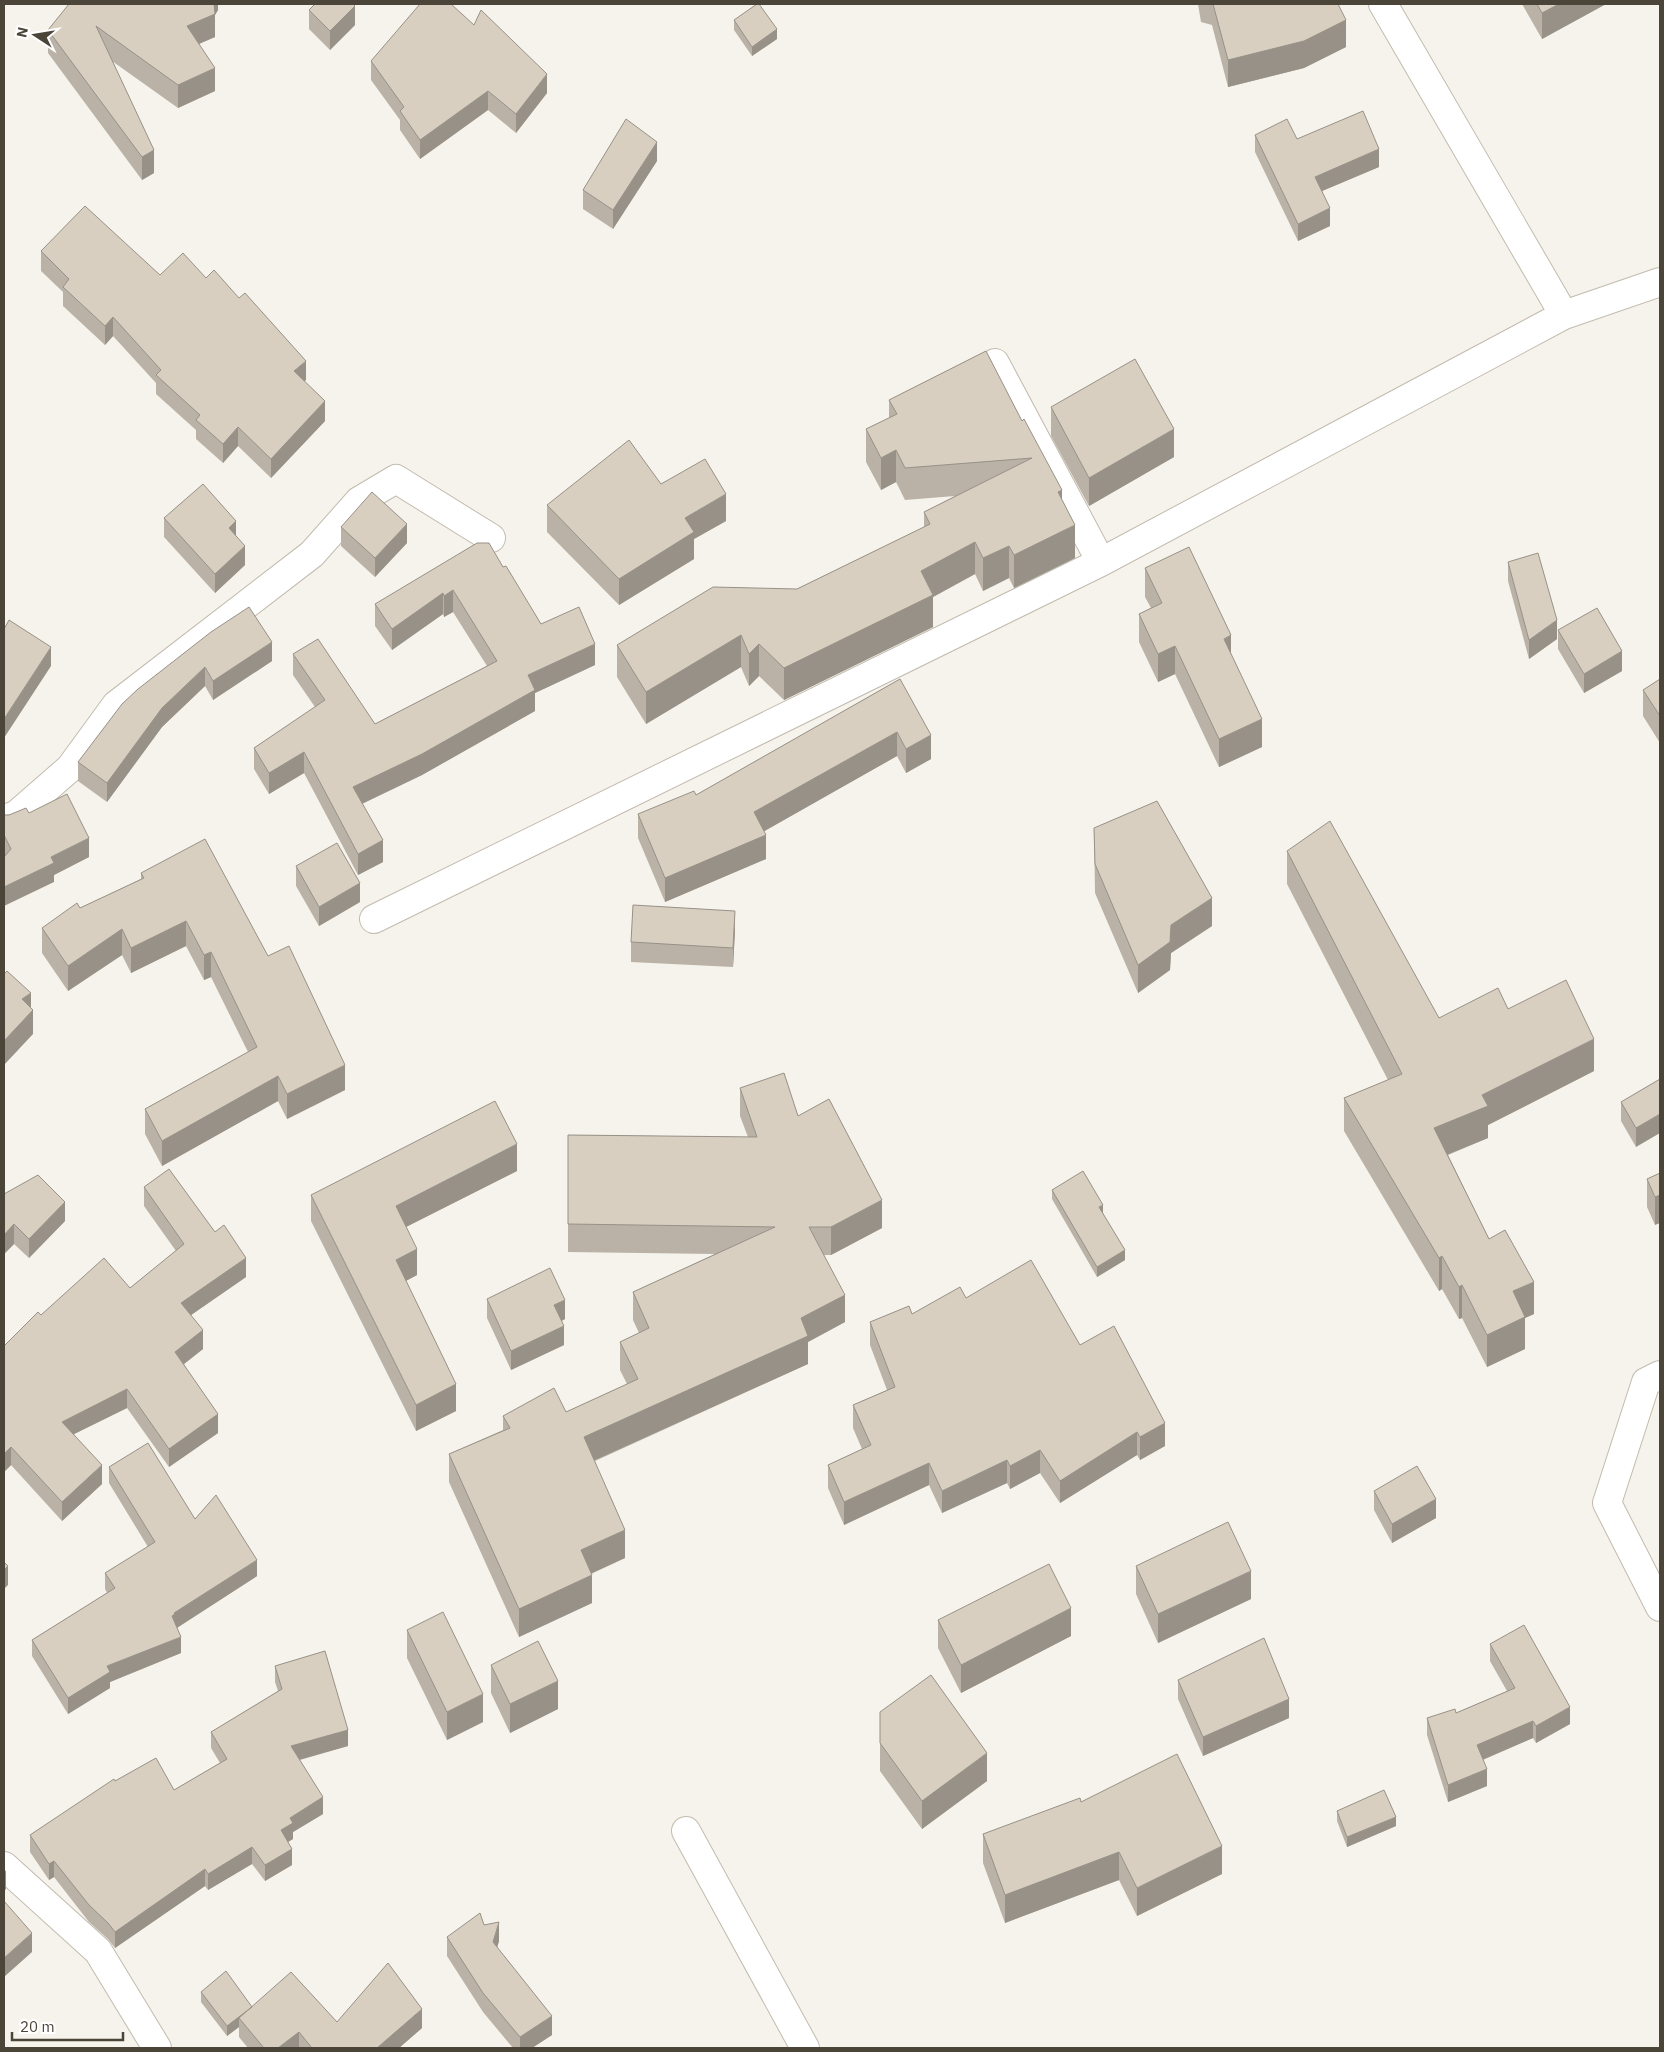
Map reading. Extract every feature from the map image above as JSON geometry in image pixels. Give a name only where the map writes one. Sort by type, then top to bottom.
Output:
[{"type":"street","points":[[1383,4],[1564,315]]},
{"type":"street","points":[[374,919],[1101,562],[1564,315],[1660,282]]},
{"type":"street","points":[[995,363],[1101,562]]},
{"type":"street","points":[[4,819],[16,815],[70,768],[116,705],[312,554],[359,501],[396,478],[491,538]]},
{"type":"street","points":[[1660,1375],[1646,1382],[1607,1503],[1660,1607]]},
{"type":"street","points":[[686,1831],[805,2048]]},
{"type":"street","points":[[4,1866],[98,1951],[156,2048]]},
{"type":"building","points":[[69,4],[214,4],[215,14],[187,26],[215,68],[178,85],[96,26],[154,150],[142,157],[48,30]]},
{"type":"building","points":[[315,4],[353,4],[355,6],[330,31],[309,10]]},
{"type":"building","points":[[420,4],[451,4],[474,25],[481,10],[547,74],[516,114],[488,91],[420,140],[400,111],[404,107],[371,61]]},
{"type":"building","points":[[759,4],[777,29],[752,47],[734,20]]},
{"type":"building","points":[[1213,4],[1338,4],[1346,20],[1304,41],[1228,60]]},
{"type":"building","points":[[1537,4],[1559,4],[1542,13]]},
{"type":"building","points":[[1363,111],[1379,149],[1315,177],[1330,208],[1298,224],[1255,135],[1287,119],[1297,139]]},
{"type":"building","points":[[626,119],[657,142],[613,210],[583,190]]},
{"type":"building","points":[[85,206],[160,275],[183,253],[206,278],[214,270],[239,298],[245,293],[306,361],[294,371],[325,401],[271,459],[238,427],[223,444],[196,420],[200,415],[156,375],[161,370],[113,317],[105,326],[63,287],[69,279],[41,251]]},
{"type":"building","points":[[986,351],[1022,421],[1024,419],[1062,490],[1058,492],[1075,525],[1014,555],[1009,546],[983,558],[975,542],[921,571],[933,595],[784,668],[759,644],[749,654],[741,635],[646,692],[617,645],[713,587],[797,589],[930,524],[924,512],[1032,458],[905,468],[896,450],[881,458],[866,429],[897,414],[889,400]]},
{"type":"building","points":[[1135,359],[1174,429],[1089,478],[1051,407]]},
{"type":"building","points":[[629,440],[661,484],[705,459],[726,494],[685,518],[694,532],[619,579],[547,505]]},
{"type":"building","points":[[203,484],[236,521],[229,528],[245,546],[215,574],[164,518]]},
{"type":"building","points":[[372,492],[407,524],[375,558],[341,527]]},
{"type":"building","points":[[477,543],[489,543],[503,567],[506,566],[541,624],[579,607],[595,644],[528,675],[535,690],[422,754],[353,787],[383,840],[358,854],[304,752],[269,773],[254,748],[325,700],[293,654],[318,639],[375,724],[497,661],[453,590],[444,596],[443,593],[392,629],[375,604]]},
{"type":"building","points":[[1189,547],[1231,635],[1224,639],[1262,719],[1219,739],[1175,646],[1158,654],[1139,614],[1162,603],[1145,568]]},
{"type":"building","points":[[1538,553],[1557,620],[1529,640],[1508,562]]},
{"type":"building","points":[[249,607],[272,642],[213,681],[205,667],[162,708],[107,783],[78,762],[122,704],[138,689],[211,632]]},
{"type":"building","points":[[1597,608],[1622,651],[1584,674],[1558,630]]},
{"type":"building","points":[[9,620],[51,647],[4,719],[4,629]]},
{"type":"building","points":[[900,679],[931,735],[906,749],[897,732],[754,812],[766,835],[665,878],[638,814],[694,791],[696,795]]},
{"type":"building","points":[[1660,679],[1660,716],[1643,690]]},
{"type":"building","points":[[67,794],[89,838],[51,857],[54,863],[4,887],[4,857],[11,849],[4,835],[4,815],[9,815],[26,808],[29,813]]},
{"type":"building","points":[[1157,801],[1212,898],[1171,925],[1170,942],[1138,965],[1095,864],[1094,828]]},
{"type":"building","points":[[1330,821],[1439,1018],[1498,988],[1508,1009],[1566,980],[1594,1039],[1482,1095],[1488,1106],[1434,1128],[1489,1239],[1505,1230],[1534,1282],[1513,1291],[1525,1317],[1487,1335],[1462,1285],[1459,1287],[1442,1256],[1439,1258],[1344,1098],[1402,1074],[1287,851]]},
{"type":"building","points":[[205,839],[268,956],[289,946],[345,1065],[287,1094],[278,1076],[162,1141],[145,1109],[257,1047],[211,952],[204,955],[186,921],[131,948],[122,929],[68,966],[42,928],[77,903],[80,908],[144,878],[141,873]]},
{"type":"building","points":[[337,843],[360,883],[319,907],[296,866]]},
{"type":"building","points":[[633,905],[735,911],[733,948],[631,942]]},
{"type":"building","points":[[7,971],[31,993],[22,999],[33,1010],[4,1041],[4,974]]},
{"type":"building","points":[[784,1073],[798,1116],[829,1099],[882,1200],[831,1227],[809,1227],[845,1295],[801,1318],[808,1336],[584,1437],[625,1530],[581,1550],[592,1575],[519,1609],[449,1454],[510,1428],[503,1416],[554,1388],[566,1412],[638,1379],[620,1342],[649,1328],[633,1292],[775,1227],[568,1224],[568,1135],[757,1137],[740,1088]]},
{"type":"building","points":[[1660,1079],[1660,1114],[1636,1128],[1621,1102]]},
{"type":"building","points":[[495,1101],[517,1144],[396,1206],[417,1249],[396,1260],[456,1384],[416,1405],[311,1195]]},
{"type":"building","points":[[169,1169],[215,1232],[224,1225],[246,1258],[181,1303],[203,1330],[175,1352],[218,1414],[169,1449],[127,1389],[62,1422],[102,1465],[62,1502],[11,1447],[4,1454],[4,1346],[38,1312],[41,1315],[104,1258],[130,1288],[184,1244],[144,1187]]},
{"type":"building","points":[[1083,1171],[1103,1205],[1099,1207],[1125,1250],[1097,1267],[1052,1190]]},
{"type":"building","points":[[1660,1173],[1660,1195],[1655,1197],[1647,1179]]},
{"type":"building","points":[[38,1175],[65,1202],[29,1239],[14,1224],[4,1235],[4,1194]]},
{"type":"building","points":[[1031,1260],[1080,1345],[1114,1326],[1165,1423],[1140,1437],[1137,1432],[1060,1481],[1040,1450],[1010,1466],[1007,1460],[942,1491],[929,1463],[844,1502],[828,1465],[871,1445],[853,1405],[895,1387],[870,1322],[909,1306],[912,1314],[960,1287],[966,1298]]},
{"type":"building","points":[[550,1268],[565,1300],[554,1305],[564,1326],[511,1351],[487,1299]]},
{"type":"building","points":[[148,1443],[195,1519],[216,1495],[257,1560],[174,1613],[172,1616],[181,1637],[107,1666],[110,1672],[68,1698],[32,1640],[115,1588],[105,1573],[155,1542],[109,1467]]},
{"type":"building","points":[[1417,1466],[1436,1499],[1392,1524],[1374,1491]]},
{"type":"building","points":[[1228,1522],[1251,1571],[1158,1614],[1136,1566]]},
{"type":"building","points":[[4,1562],[8,1566],[4,1570]]},
{"type":"building","points":[[1049,1564],[1071,1608],[961,1665],[938,1620]]},
{"type":"building","points":[[443,1612],[483,1694],[447,1712],[407,1630]]},
{"type":"building","points":[[1524,1625],[1570,1707],[1536,1726],[1533,1721],[1477,1745],[1487,1769],[1448,1785],[1427,1718],[1455,1709],[1456,1713],[1515,1688],[1490,1644]]},
{"type":"building","points":[[1264,1638],[1289,1699],[1203,1737],[1178,1680]]},
{"type":"building","points":[[538,1641],[558,1681],[510,1704],[491,1665]]},
{"type":"building","points":[[325,1651],[348,1730],[291,1746],[323,1797],[290,1818],[293,1823],[281,1830],[292,1849],[265,1865],[252,1847],[208,1874],[205,1869],[115,1932],[89,1905],[54,1861],[49,1864],[30,1835],[114,1779],[115,1781],[156,1758],[174,1790],[227,1759],[211,1732],[282,1689],[275,1666]]},
{"type":"building","points":[[931,1675],[987,1753],[922,1801],[880,1743],[880,1712]]},
{"type":"building","points":[[1177,1754],[1222,1846],[1137,1888],[1119,1852],[1005,1895],[983,1834],[1080,1798],[1081,1802]]},
{"type":"building","points":[[1384,1790],[1396,1817],[1347,1837],[1337,1811]]},
{"type":"building","points":[[4,1901],[32,1933],[4,1958]]},
{"type":"building","points":[[480,1913],[484,1925],[499,1922],[493,1942],[552,2016],[520,2037],[483,1993],[447,1937]]},
{"type":"building","points":[[388,1963],[422,2009],[377,2048],[312,2048],[299,2032],[278,2048],[264,2048],[239,2018],[291,1972],[337,2022]]},
{"type":"building","points":[[226,1971],[252,2007],[227,2026],[201,1992]]}]
